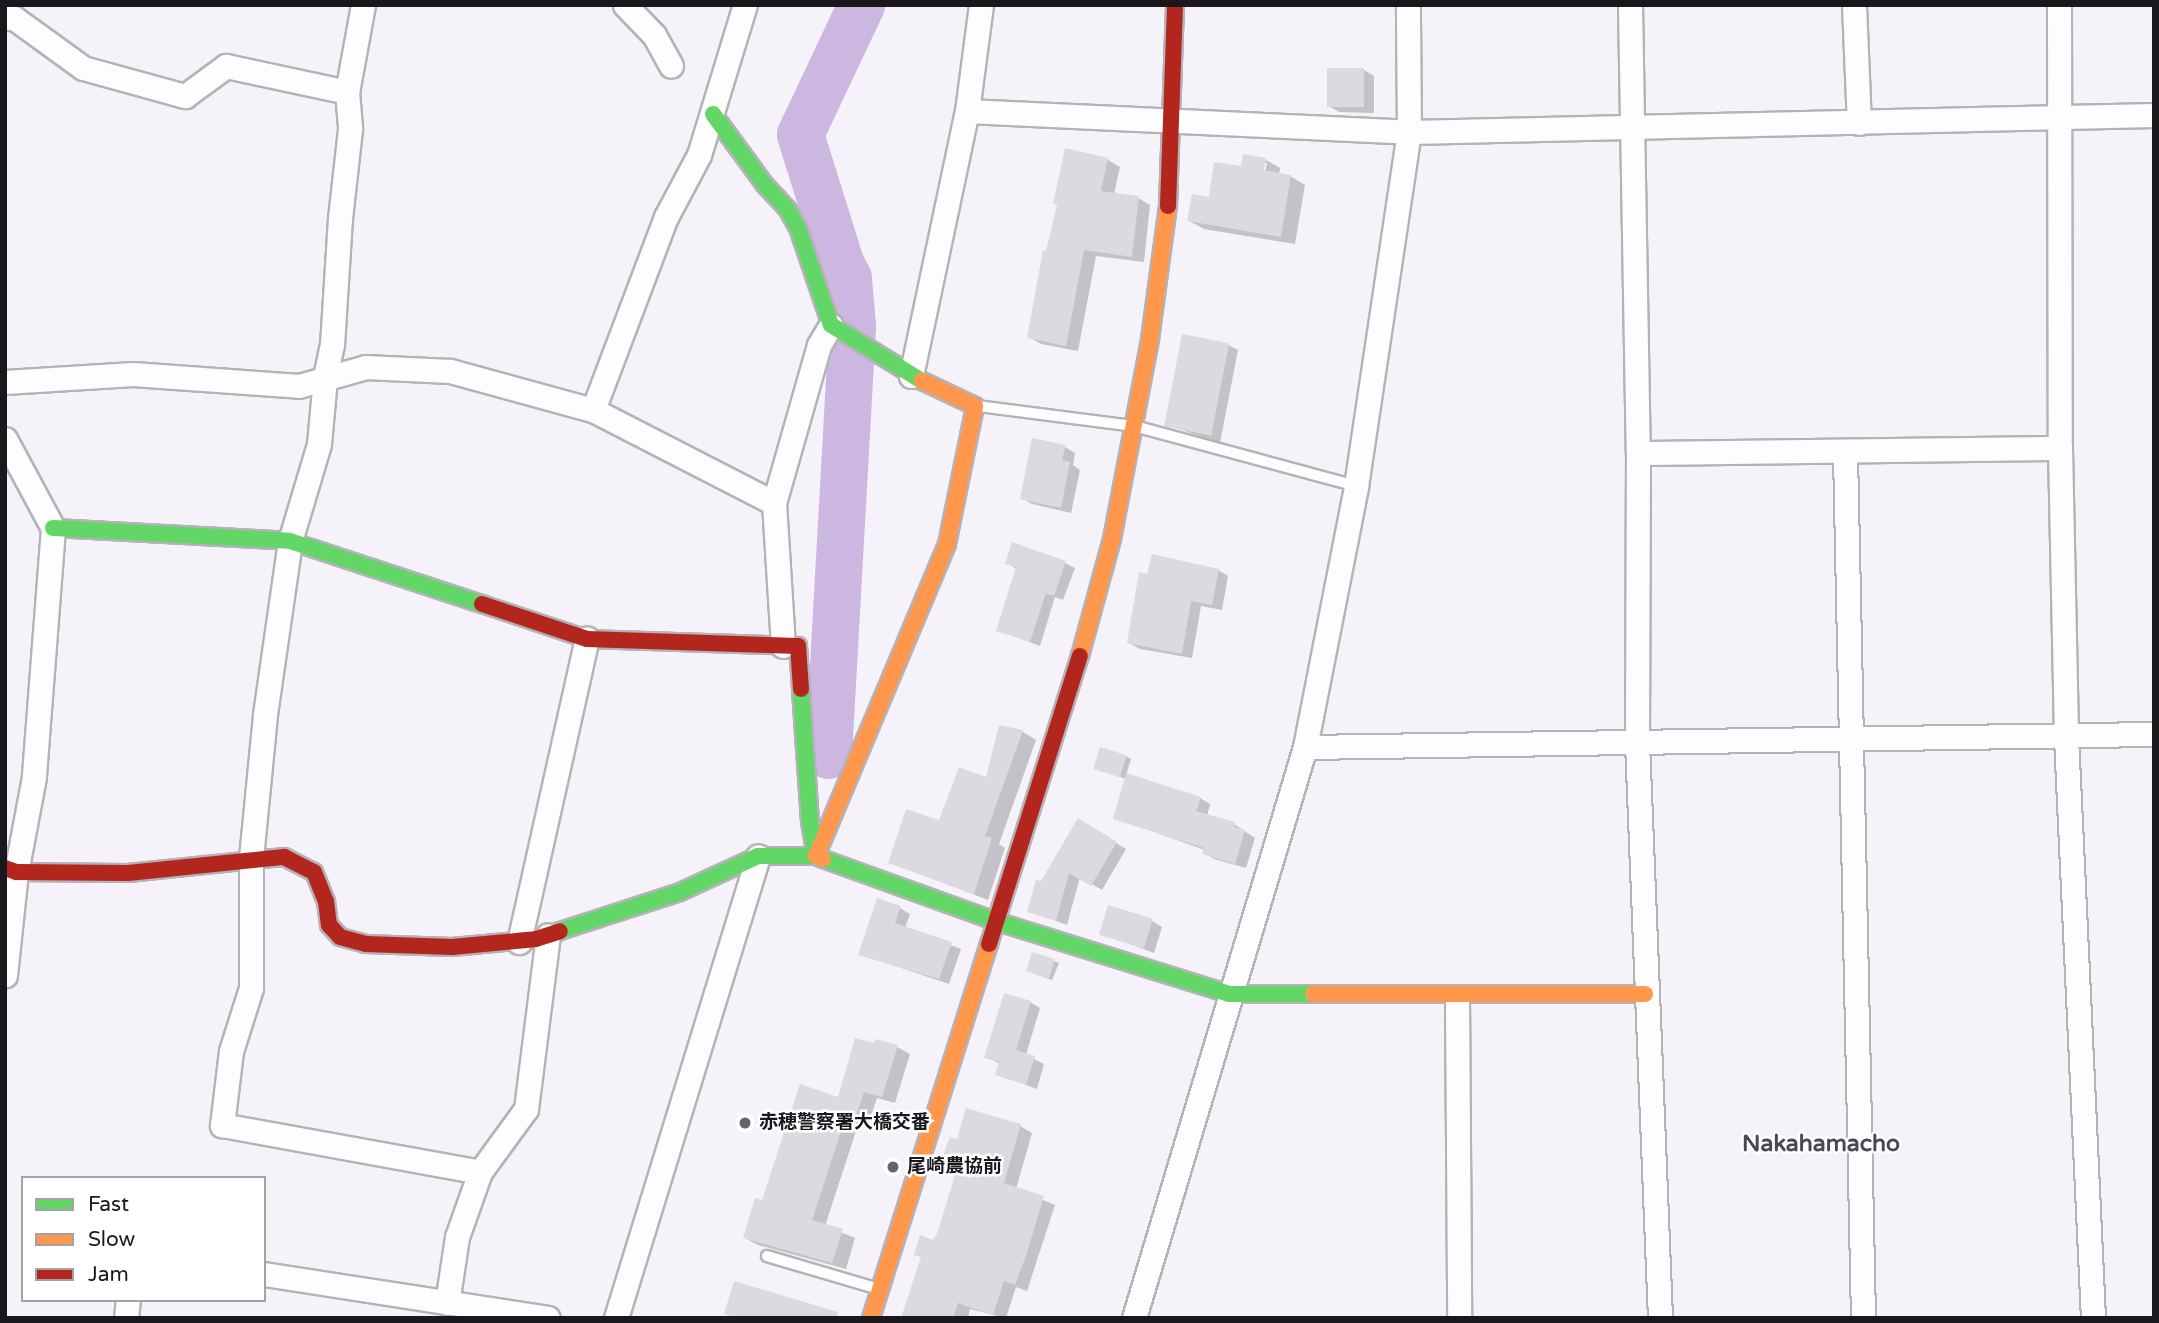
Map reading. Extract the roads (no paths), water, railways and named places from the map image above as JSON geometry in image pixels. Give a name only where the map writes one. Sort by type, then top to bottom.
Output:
[{"type":"street","points":[[363,5],[347,92],[350,129],[340,218],[332,344],[325,378],[319,444],[290,541],[265,715],[250,859],[251,988],[231,1051],[222,1125],[480,1172]]},
{"type":"street","points":[[625,5],[654,35],[671,66]]},
{"type":"street","points":[[593,410],[666,217],[699,155],[745,5]]},
{"type":"street","points":[[911,376],[967,111],[981,5]]},
{"type":"street","points":[[871,1318],[1078,662],[1112,539],[1134,426],[1160,265],[1172,121],[1175,5]]},
{"type":"street","points":[[1135,1318],[1229,994],[1306,747],[1356,486],[1409,132],[1408,5]]},
{"type":"street","points":[[1630,5],[1638,453],[1637,743],[1660,1318]]},
{"type":"street","points":[[1854,5],[1859,123]]},
{"type":"street","points":[[2059,5],[2057,118],[2060,448],[2066,737],[2092,1318]]},
{"type":"street","points":[[5,18],[15,18],[83,68],[185,96],[226,66],[347,92]]},
{"type":"street","points":[[967,111],[1409,132],[2154,115]]},
{"type":"street","points":[[713,114],[765,185],[789,210],[799,228],[831,325],[911,376],[975,406],[947,544],[816,856]]},
{"type":"street","points":[[783,646],[774,503],[819,345],[831,325]]},
{"type":"street","points":[[5,382],[133,374],[299,386],[366,367],[450,371],[593,410],[774,503]]},
{"type":"street","points":[[5,439],[53,528],[34,777],[11,870],[5,975]]},
{"type":"street","points":[[1638,453],[2060,448]]},
{"type":"street","points":[[1845,452],[1863,1318]]},
{"type":"street","points":[[53,528],[290,541],[587,639],[798,646],[810,822],[816,856]]},
{"type":"street","points":[[519,942],[587,639]]},
{"type":"street","points":[[1306,747],[2154,734]]},
{"type":"street","points":[[616,1318],[758,856]]},
{"type":"street","points":[[11,870],[128,873],[284,857],[314,872],[326,901],[329,925],[341,937],[366,944],[439,947],[519,942],[680,892],[758,856],[816,856],[995,921],[1229,994],[1457,997],[1645,994]]},
{"type":"street","points":[[447,1303],[457,1237],[480,1172],[526,1110],[548,935]]},
{"type":"street","points":[[1457,997],[1459,1318]]},
{"type":"street","points":[[266,1274],[548,1318]]},
{"type":"lane","points":[[975,406],[1134,426],[1356,486]]},
{"type":"lane","points":[[767,1256],[880,1289]]},
{"type":"waterway","points":[[828,755],[852,326],[848,278],[840,262],[800,134],[861,5]]},
{"type":"place","name":"赤穂警察署大橋交番","points":[[745,1123]]},
{"type":"place","name":"尾崎農協前","points":[[893,1167]]},
{"type":"district","name":"Nakahamacho","points":[[1821,1144]]}]
